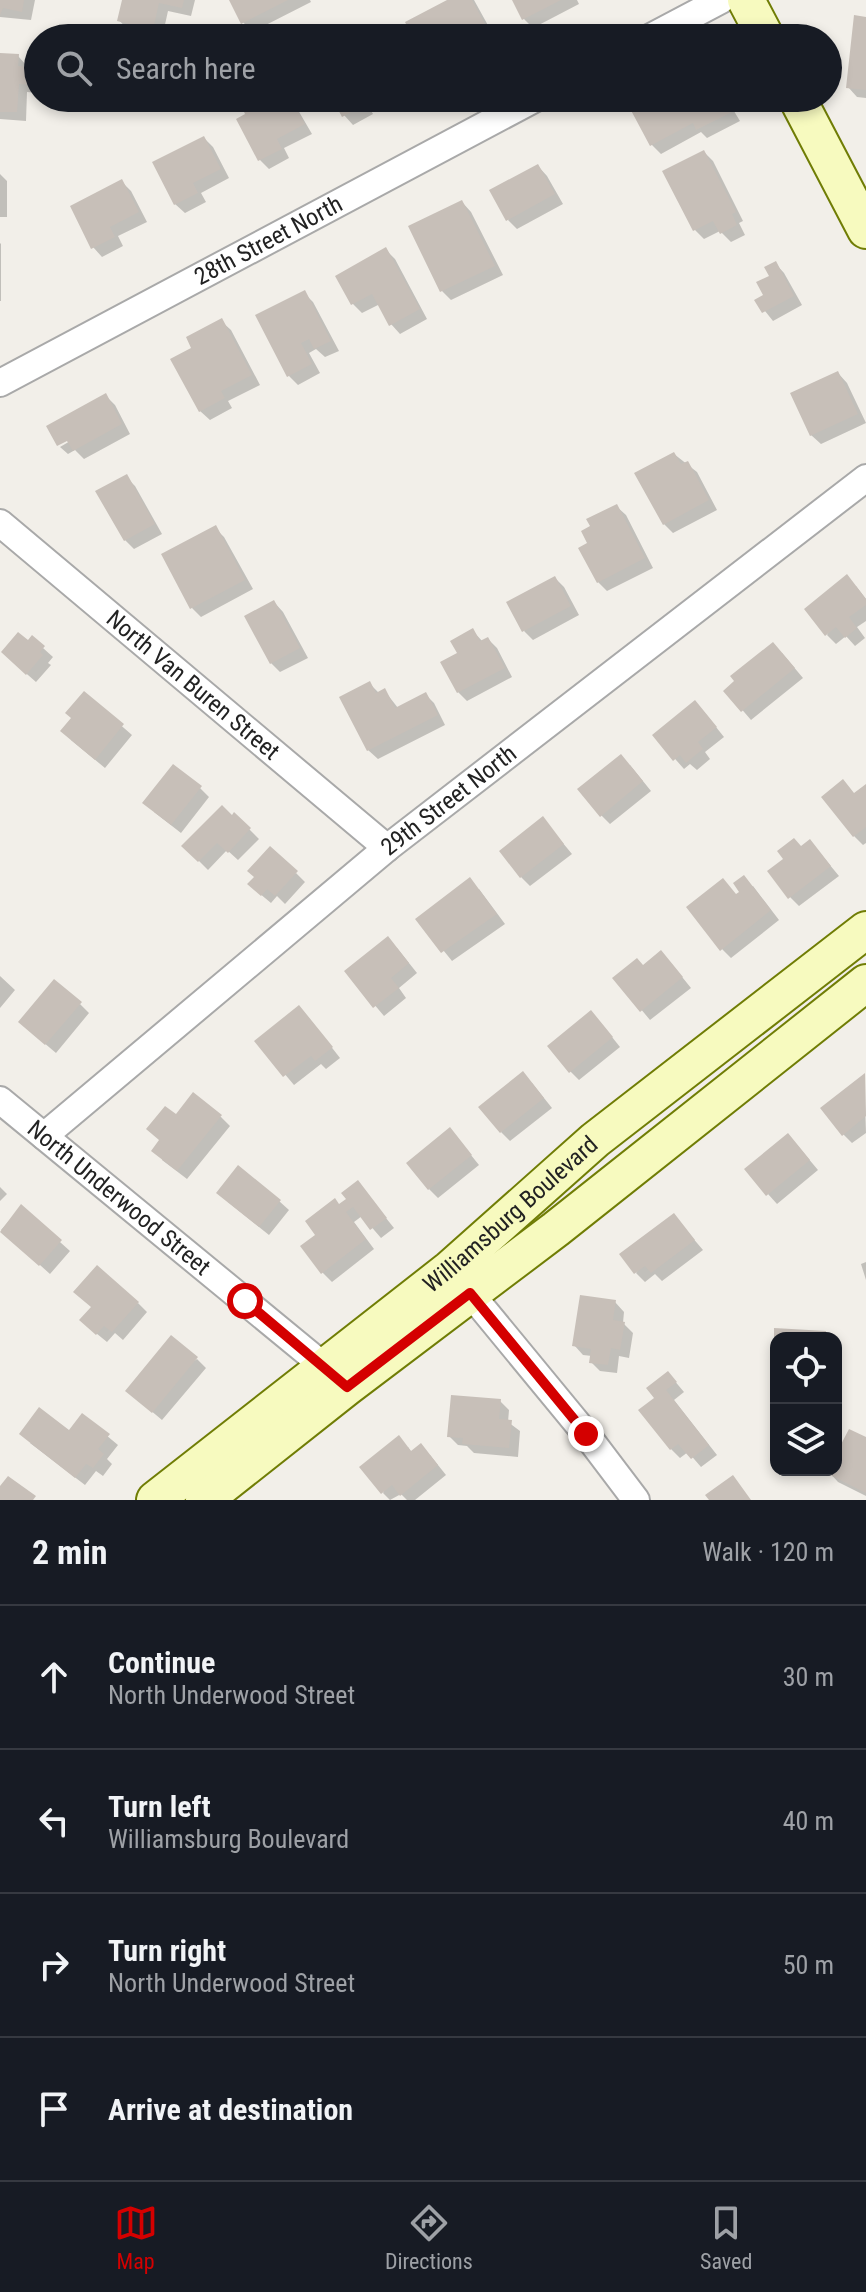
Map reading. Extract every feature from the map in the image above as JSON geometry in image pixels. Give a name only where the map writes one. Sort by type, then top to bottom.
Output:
[{"type":"main road","points":[[746,0],[759,24]]},
{"type":"main road","points":[[804,112],[866,230]]},
{"type":"main road","name":"Williamsburg Boulevard","points":[[155,1500],[336,1377],[460,1281],[595,1140],[866,930]]},
{"type":"main road","name":"Williamsburg Boulevard","points":[[460,1281],[556,1229],[866,983]]},
{"type":"main road","name":"Williamsburg Boulevard","points":[[204,1500],[336,1377]]},
{"type":"street","points":[[676,24],[721,0]]},
{"type":"street","name":"28th Street North","points":[[0,383],[510,112]]},
{"type":"street","name":"29th Street North","points":[[44,1136],[387,848],[866,478]]},
{"type":"street","name":"North Van Buren Street","points":[[0,523],[387,848]]},
{"type":"street","name":"North Underwood Street","points":[[0,1100],[336,1377]]},
{"type":"street","points":[[460,1281],[636,1500]]},
{"type":"building","points":[[0,0],[24,0],[22,12],[3,8],[0,15]]},
{"type":"building","points":[[122,0],[184,0],[182,8],[159,3],[154,24],[117,21]]},
{"type":"building","points":[[229,0],[288,0],[241,24]]},
{"type":"building","points":[[447,0],[472,0],[485,24],[406,24]]},
{"type":"building","points":[[512,0],[561,0],[522,20]]},
{"type":"building","points":[[854,15],[866,17],[866,90],[846,88]]},
{"type":"building","points":[[0,53],[19,54],[18,66],[24,66],[24,84],[19,84],[17,112],[0,112]]},
{"type":"building","points":[[299,112],[305,124],[277,139],[282,149],[258,161],[236,119],[245,114]]},
{"type":"building","points":[[632,112],[732,112],[696,130],[693,123],[650,146]]},
{"type":"building","points":[[204,136],[221,169],[193,183],[198,193],[174,205],[152,162]]},
{"type":"building","points":[[704,150],[736,212],[732,214],[737,225],[720,234],[713,221],[693,231],[662,171]]},
{"type":"building","points":[[538,164],[555,194],[506,221],[489,190]]},
{"type":"building","points":[[122,179],[139,212],[110,227],[115,237],[91,249],[70,206]]},
{"type":"building","points":[[462,200],[495,266],[440,292],[408,226]]},
{"type":"building","points":[[386,247],[420,309],[389,326],[372,294],[351,305],[335,276]]},
{"type":"building","points":[[776,261],[794,296],[762,313],[754,300],[763,295],[756,282],[769,276],[764,267]]},
{"type":"building","points":[[305,290],[331,341],[314,349],[309,339],[301,343],[312,364],[287,377],[255,315]]},
{"type":"building","points":[[222,318],[252,375],[221,391],[225,398],[199,412],[170,359],[191,348],[186,337]]},
{"type":"building","points":[[838,371],[858,414],[810,436],[790,393]]},
{"type":"building","points":[[106,393],[122,424],[73,451],[67,441],[57,446],[46,426]]},
{"type":"building","points":[[674,452],[681,464],[688,461],[709,500],[663,525],[634,473]]},
{"type":"building","points":[[127,474],[155,524],[124,541],[95,491]]},
{"type":"building","points":[[617,504],[645,558],[597,583],[578,548],[587,543],[581,531],[590,526],[586,519]]},
{"type":"building","points":[[216,525],[245,580],[190,609],[161,554]]},
{"type":"building","points":[[847,574],[866,599],[866,605],[849,617],[857,628],[845,638],[836,627],[825,636],[804,609]]},
{"type":"building","points":[[555,576],[571,606],[522,632],[506,602]]},
{"type":"building","points":[[274,600],[300,648],[270,664],[244,616]]},
{"type":"building","points":[[473,628],[480,641],[488,637],[505,668],[457,693],[440,662],[457,653],[450,641]]},
{"type":"building","points":[[18,632],[28,640],[32,635],[45,646],[40,652],[43,655],[26,675],[1,652]]},
{"type":"building","points":[[773,642],[795,668],[741,712],[723,691],[734,681],[730,676]]},
{"type":"building","points":[[370,681],[376,693],[385,688],[395,708],[426,692],[438,715],[367,751],[339,697]]},
{"type":"building","points":[[84,691],[124,724],[95,760],[60,731],[71,718],[65,713]]},
{"type":"building","points":[[695,700],[717,727],[698,742],[703,749],[686,763],[680,755],[673,761],[652,735]]},
{"type":"building","points":[[621,754],[643,781],[600,817],[577,789]]},
{"type":"building","points":[[173,764],[202,786],[171,825],[142,803]]},
{"type":"building","points":[[843,779],[854,793],[866,784],[866,827],[853,837],[821,797]]},
{"type":"building","points":[[222,805],[251,828],[228,853],[217,843],[198,862],[181,846]]},
{"type":"building","points":[[543,816],[564,844],[520,878],[499,851]]},
{"type":"building","points":[[794,838],[801,846],[810,839],[831,866],[788,899],[767,871],[783,859],[777,851]]},
{"type":"building","points":[[270,846],[298,871],[275,896],[267,889],[261,896],[247,884],[254,877],[247,871]]},
{"type":"building","points":[[744,875],[771,910],[720,951],[686,907],[723,878],[736,894],[739,892],[733,883]]},
{"type":"building","points":[[470,877],[497,914],[441,953],[415,919]]},
{"type":"building","points":[[388,936],[409,963],[391,978],[399,988],[373,1008],[344,971]]},
{"type":"building","points":[[661,950],[683,977],[640,1012],[612,978],[637,958],[643,965]]},
{"type":"building","points":[[54,979],[82,1002],[45,1045],[18,1022]]},
{"type":"building","points":[[299,1005],[333,1047],[315,1061],[311,1056],[283,1077],[254,1041]]},
{"type":"building","points":[[591,1010],[613,1037],[569,1073],[547,1046]]},
{"type":"building","points":[[523,1071],[544,1098],[500,1133],[478,1107]]},
{"type":"building","points":[[865,1073],[866,1116],[842,1136],[820,1108]]},
{"type":"building","points":[[193,1092],[222,1115],[177,1171],[151,1151],[159,1140],[146,1129],[165,1106],[176,1114]]},
{"type":"building","points":[[450,1127],[472,1155],[428,1190],[406,1163]]},
{"type":"building","points":[[788,1133],[810,1160],[766,1196],[744,1169]]},
{"type":"building","points":[[238,1165],[281,1200],[259,1227],[216,1193]]},
{"type":"building","points":[[358,1180],[387,1218],[370,1230],[353,1207],[346,1212],[366,1239],[321,1274],[300,1246],[315,1235],[305,1221],[335,1198],[339,1204],[346,1199],[341,1193]]},
{"type":"building","points":[[21,1204],[62,1240],[39,1266],[0,1232]]},
{"type":"building","points":[[674,1213],[695,1240],[651,1273],[645,1266],[634,1274],[619,1254]]},
{"type":"building","points":[[97,1265],[139,1302],[112,1332],[104,1326],[96,1335],[79,1320],[91,1307],[73,1292]]},
{"type":"building","points":[[580,1295],[616,1300],[613,1320],[625,1322],[620,1350],[611,1348],[608,1365],[589,1363],[591,1349],[572,1346]]},
{"type":"building","points":[[774,1328],[826,1331],[826,1332],[774,1332]]},
{"type":"building","points":[[171,1335],[198,1357],[152,1413],[125,1391]]},
{"type":"building","points":[[668,1371],[677,1382],[666,1390],[709,1445],[691,1459],[678,1444],[670,1450],[638,1410],[654,1398],[646,1388]]},
{"type":"building","points":[[451,1395],[501,1399],[499,1419],[512,1420],[509,1448],[462,1444],[463,1438],[447,1437]]},
{"type":"building","points":[[39,1407],[69,1430],[82,1413],[110,1434],[98,1449],[104,1454],[93,1468],[86,1464],[75,1478],[19,1434]]},
{"type":"building","points":[[849,1429],[866,1437],[866,1493],[832,1476],[842,1476],[842,1442]]},
{"type":"building","points":[[399,1435],[411,1451],[421,1443],[438,1465],[400,1496],[392,1485],[381,1494],[359,1467]]},
{"type":"building","points":[[733,1475],[751,1500],[709,1500],[705,1495]]},
{"type":"building","points":[[8,1476],[36,1496],[33,1500],[0,1500],[0,1486]]},
{"type":"route","points":[[245,1301],[347,1387],[470,1293],[586,1434]]}]
